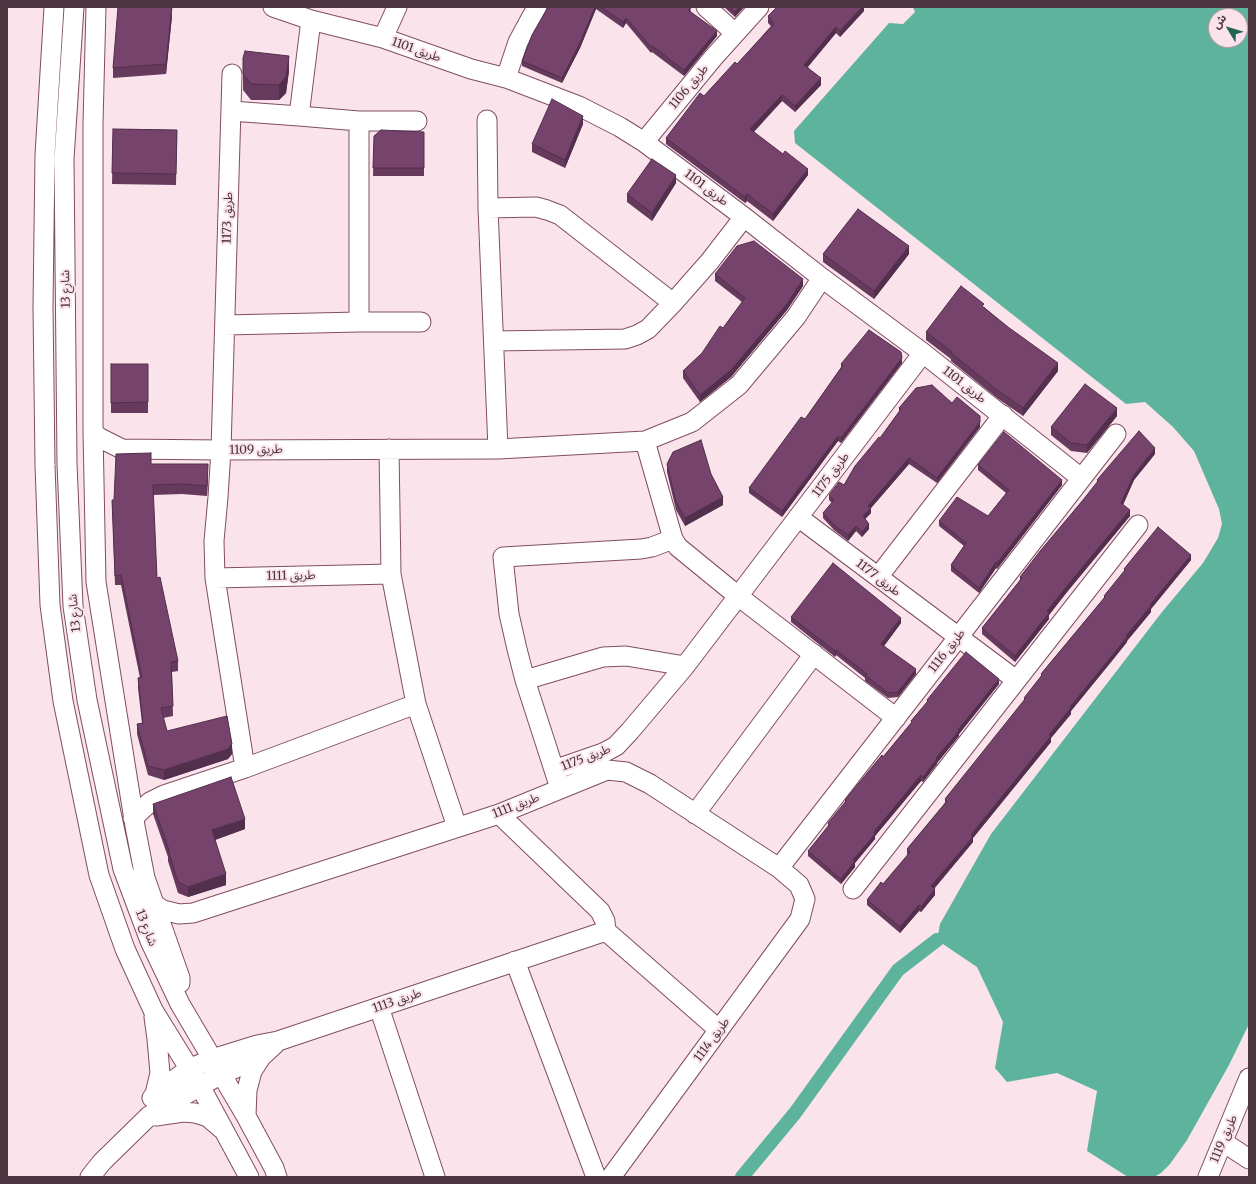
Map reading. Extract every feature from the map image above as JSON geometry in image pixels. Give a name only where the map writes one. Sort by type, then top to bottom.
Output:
[{"type":"street","name":"شارع 13","points":[[54,7],[45,155],[43,307],[44,465],[50,605],[63,701],[99,875],[125,949],[153,1010],[200,1086],[249,1177]]},
{"type":"street","name":"شارع 13","points":[[74,7],[64,159],[67,464],[73,606],[87,700],[123,869],[150,941],[180,1004],[246,1116],[274,1168],[277,1177]]},
{"type":"street","points":[[96,7],[93,123],[93,431],[96,582],[133,818],[145,878],[152,903],[169,945],[180,978],[180,1004]]},
{"type":"street","name":"طريق 1101","points":[[273,7],[311,20],[383,38],[471,69],[506,78],[580,106],[620,127],[644,142],[923,353],[1081,478]]},
{"type":"street","points":[[383,38],[397,7]]},
{"type":"street","points":[[506,78],[518,42],[537,7]]},
{"type":"street","points":[[706,7],[735,33]]},
{"type":"street","name":"طريق 1106","points":[[644,142],[735,33],[759,7]]},
{"type":"street","points":[[299,116],[311,20]]},
{"type":"street","name":"طريق 1173","points":[[232,74],[221,450],[214,541],[215,578],[245,768]]},
{"type":"street","points":[[230,111],[359,121],[417,121]]},
{"type":"street","points":[[487,120],[488,208],[498,449]]},
{"type":"street","points":[[359,121],[360,322]]},
{"type":"street","points":[[488,208],[536,207],[560,215],[673,303]]},
{"type":"street","points":[[494,342],[625,339],[637,335],[648,329],[673,303],[710,261],[744,217]]},
{"type":"street","name":"طريق 1109","points":[[93,431],[98,437],[122,449],[498,449],[645,441],[692,422],[739,385],[796,317],[822,278]]},
{"type":"street","points":[[225,325],[421,322]]},
{"type":"street","name":"طريق 1175","points":[[554,770],[603,753],[616,746],[630,732],[685,666],[923,353]]},
{"type":"street","points":[[878,577],[1002,415]]},
{"type":"street","name":"طريق 1116","points":[[779,868],[1116,434]]},
{"type":"street","points":[[645,441],[673,539],[678,548],[896,718]]},
{"type":"street","points":[[94,471],[105,459],[122,449]]},
{"type":"street","points":[[389,449],[391,574],[416,704],[457,827]]},
{"type":"street","name":"طريق 1177","points":[[798,517],[1016,680]]},
{"type":"street","points":[[853,889],[1138,524]]},
{"type":"street","points":[[560,789],[525,680],[509,614],[502,558],[641,549],[652,547],[673,539]]},
{"type":"street","name":"طريق 1111","points":[[215,578],[391,574]]},
{"type":"street","points":[[695,814],[814,654]]},
{"type":"street","points":[[525,680],[603,657],[626,656],[685,666]]},
{"type":"street","points":[[133,818],[144,807],[164,795],[245,768],[416,704]]},
{"type":"street","name":"طريق 1111","points":[[152,903],[163,910],[178,914],[193,914],[499,814],[607,770],[626,772],[650,784],[779,868],[800,885],[805,900]]},
{"type":"street","points":[[128,779],[135,786],[144,791],[164,795]]},
{"type":"street","points":[[499,814],[600,911],[605,921],[606,931],[719,1030]]},
{"type":"street","name":"طريق 1114","points":[[611,1177],[800,919],[805,900]]},
{"type":"street","name":"طريق 1111","points":[[169,945],[170,936],[193,914]]},
{"type":"street","name":"طريق 1113","points":[[217,1066],[259,1051],[278,1041],[606,931]]},
{"type":"street","points":[[515,961],[596,1177]]},
{"type":"street","points":[[379,1007],[435,1177]]},
{"type":"street","points":[[121,1143],[154,1094],[160,1073],[153,1010]]},
{"type":"street","points":[[195,1030],[215,1041],[259,1051],[247,1090],[246,1116]]},
{"type":"street","points":[[154,1094],[189,1069],[217,1066]]},
{"type":"street","points":[[90,1177],[102,1162],[149,1116],[200,1086],[217,1066]]},
{"type":"street","name":"طريق 1119","points":[[1208,1177],[1249,1078]]},
{"type":"street","points":[[149,1116],[183,1112],[195,1113],[208,1117],[226,1133]]},
{"type":"street","points":[[1223,1142],[1249,1159]]},
{"type":"shaded area","points":[[913,7],[1249,7],[1249,1024],[1229,1065],[1187,1140],[1170,1164],[1161,1173],[1154,1177],[1128,1177],[1087,1151],[1097,1091],[1057,1073],[1007,1082],[995,1068],[1003,1022],[977,967],[937,940],[940,924],[991,834],[1162,612],[1203,563],[1218,538],[1222,524],[1219,509],[1194,451],[1173,427],[1145,402],[1126,404],[795,143],[794,131],[889,23],[903,24],[915,12]]},
{"type":"building","points":[[118,7],[172,7],[166,64],[113,68]]},
{"type":"building","points":[[548,7],[595,7],[580,43],[562,78],[522,61],[532,35]]},
{"type":"building","points":[[601,7],[690,7],[691,8],[688,10],[717,31],[684,70],[652,46],[651,47],[626,18],[623,22]]},
{"type":"building","points":[[730,7],[739,7],[735,12]]},
{"type":"building","points":[[777,7],[862,7],[840,31],[836,27],[804,65],[821,78],[795,106],[782,95],[750,129],[783,154],[785,151],[808,169],[773,214],[747,194],[745,197],[666,138],[700,93],[704,96],[735,62],[737,64],[774,24],[768,16]]},
{"type":"building","points":[[245,51],[289,56],[286,77],[279,85],[251,84],[243,74],[243,58]]},
{"type":"building","points":[[552,99],[583,116],[565,160],[532,144]]},
{"type":"building","points":[[113,129],[177,130],[176,174],[112,173]]},
{"type":"building","points":[[381,130],[424,132],[424,168],[373,168],[374,136]]},
{"type":"building","points":[[652,159],[676,175],[652,213],[627,194]]},
{"type":"building","points":[[858,209],[909,246],[874,291],[823,254]]},
{"type":"building","points":[[754,241],[803,279],[787,304],[731,370],[700,395],[683,371],[702,353],[720,326],[723,328],[745,298],[715,274],[737,246]]},
{"type":"building","points":[[961,286],[984,304],[982,306],[1008,327],[1058,363],[1023,408],[997,390],[926,332]]},
{"type":"building","points":[[869,330],[901,352],[902,358],[841,438],[838,436],[782,511],[749,488],[801,417],[805,419],[843,365],[841,364]]},
{"type":"building","points":[[111,364],[148,364],[148,402],[111,403]]},
{"type":"building","points":[[1085,384],[1117,408],[1087,445],[1071,443],[1051,427]]},
{"type":"building","points":[[932,385],[952,403],[957,397],[980,416],[980,422],[937,478],[909,458],[868,506],[871,508],[863,516],[869,524],[862,532],[856,526],[848,535],[834,525],[823,513],[834,500],[829,495],[839,482],[844,485],[855,466],[879,437],[880,438],[901,409],[899,408],[916,388]]},
{"type":"building","points":[[1139,431],[1155,448],[1134,475],[1121,503],[1130,510],[1047,611],[1049,613],[1015,656],[982,628],[1022,578],[1020,577],[1041,550],[1083,500],[1098,481],[1097,480]]},
{"type":"building","points":[[1004,432],[1062,480],[997,563],[996,562],[979,588],[951,565],[966,543],[939,521],[957,497],[988,516],[1009,490],[978,465]]},
{"type":"building","points":[[701,440],[711,474],[723,497],[685,518],[676,502],[667,464],[673,452]]},
{"type":"building","points":[[151,453],[151,464],[208,464],[207,486],[182,484],[153,485],[157,578],[160,577],[178,661],[171,662],[173,706],[161,708],[167,731],[227,716],[232,744],[228,749],[164,770],[148,766],[137,724],[143,723],[138,678],[142,677],[121,575],[115,576],[112,500],[114,500],[116,454]]},
{"type":"building","points":[[1158,527],[1191,555],[1070,707],[1071,708],[1049,735],[1051,736],[971,835],[973,837],[931,886],[935,889],[921,907],[919,905],[900,927],[867,900],[881,882],[883,884],[910,852],[907,849],[947,801],[945,799],[1025,699],[1024,698],[1042,675],[1041,674],[1105,597],[1104,596],[1125,570],[1124,569]]},
{"type":"building","points":[[833,563],[901,618],[881,644],[916,669],[898,692],[888,693],[865,675],[867,674],[791,617]]},
{"type":"building","points":[[966,652],[999,679],[936,758],[937,759],[923,777],[921,775],[874,832],[875,834],[853,860],[855,861],[841,879],[808,851],[829,825],[828,823],[846,801],[845,800],[882,755],[883,757],[912,722],[911,721],[928,701],[927,700]]},
{"type":"building","points":[[231,777],[245,819],[212,830],[226,874],[188,887],[178,882],[153,804]]},
{"type":"waterway","points":[[742,1177],[795,1113],[898,970],[937,940]]}]
